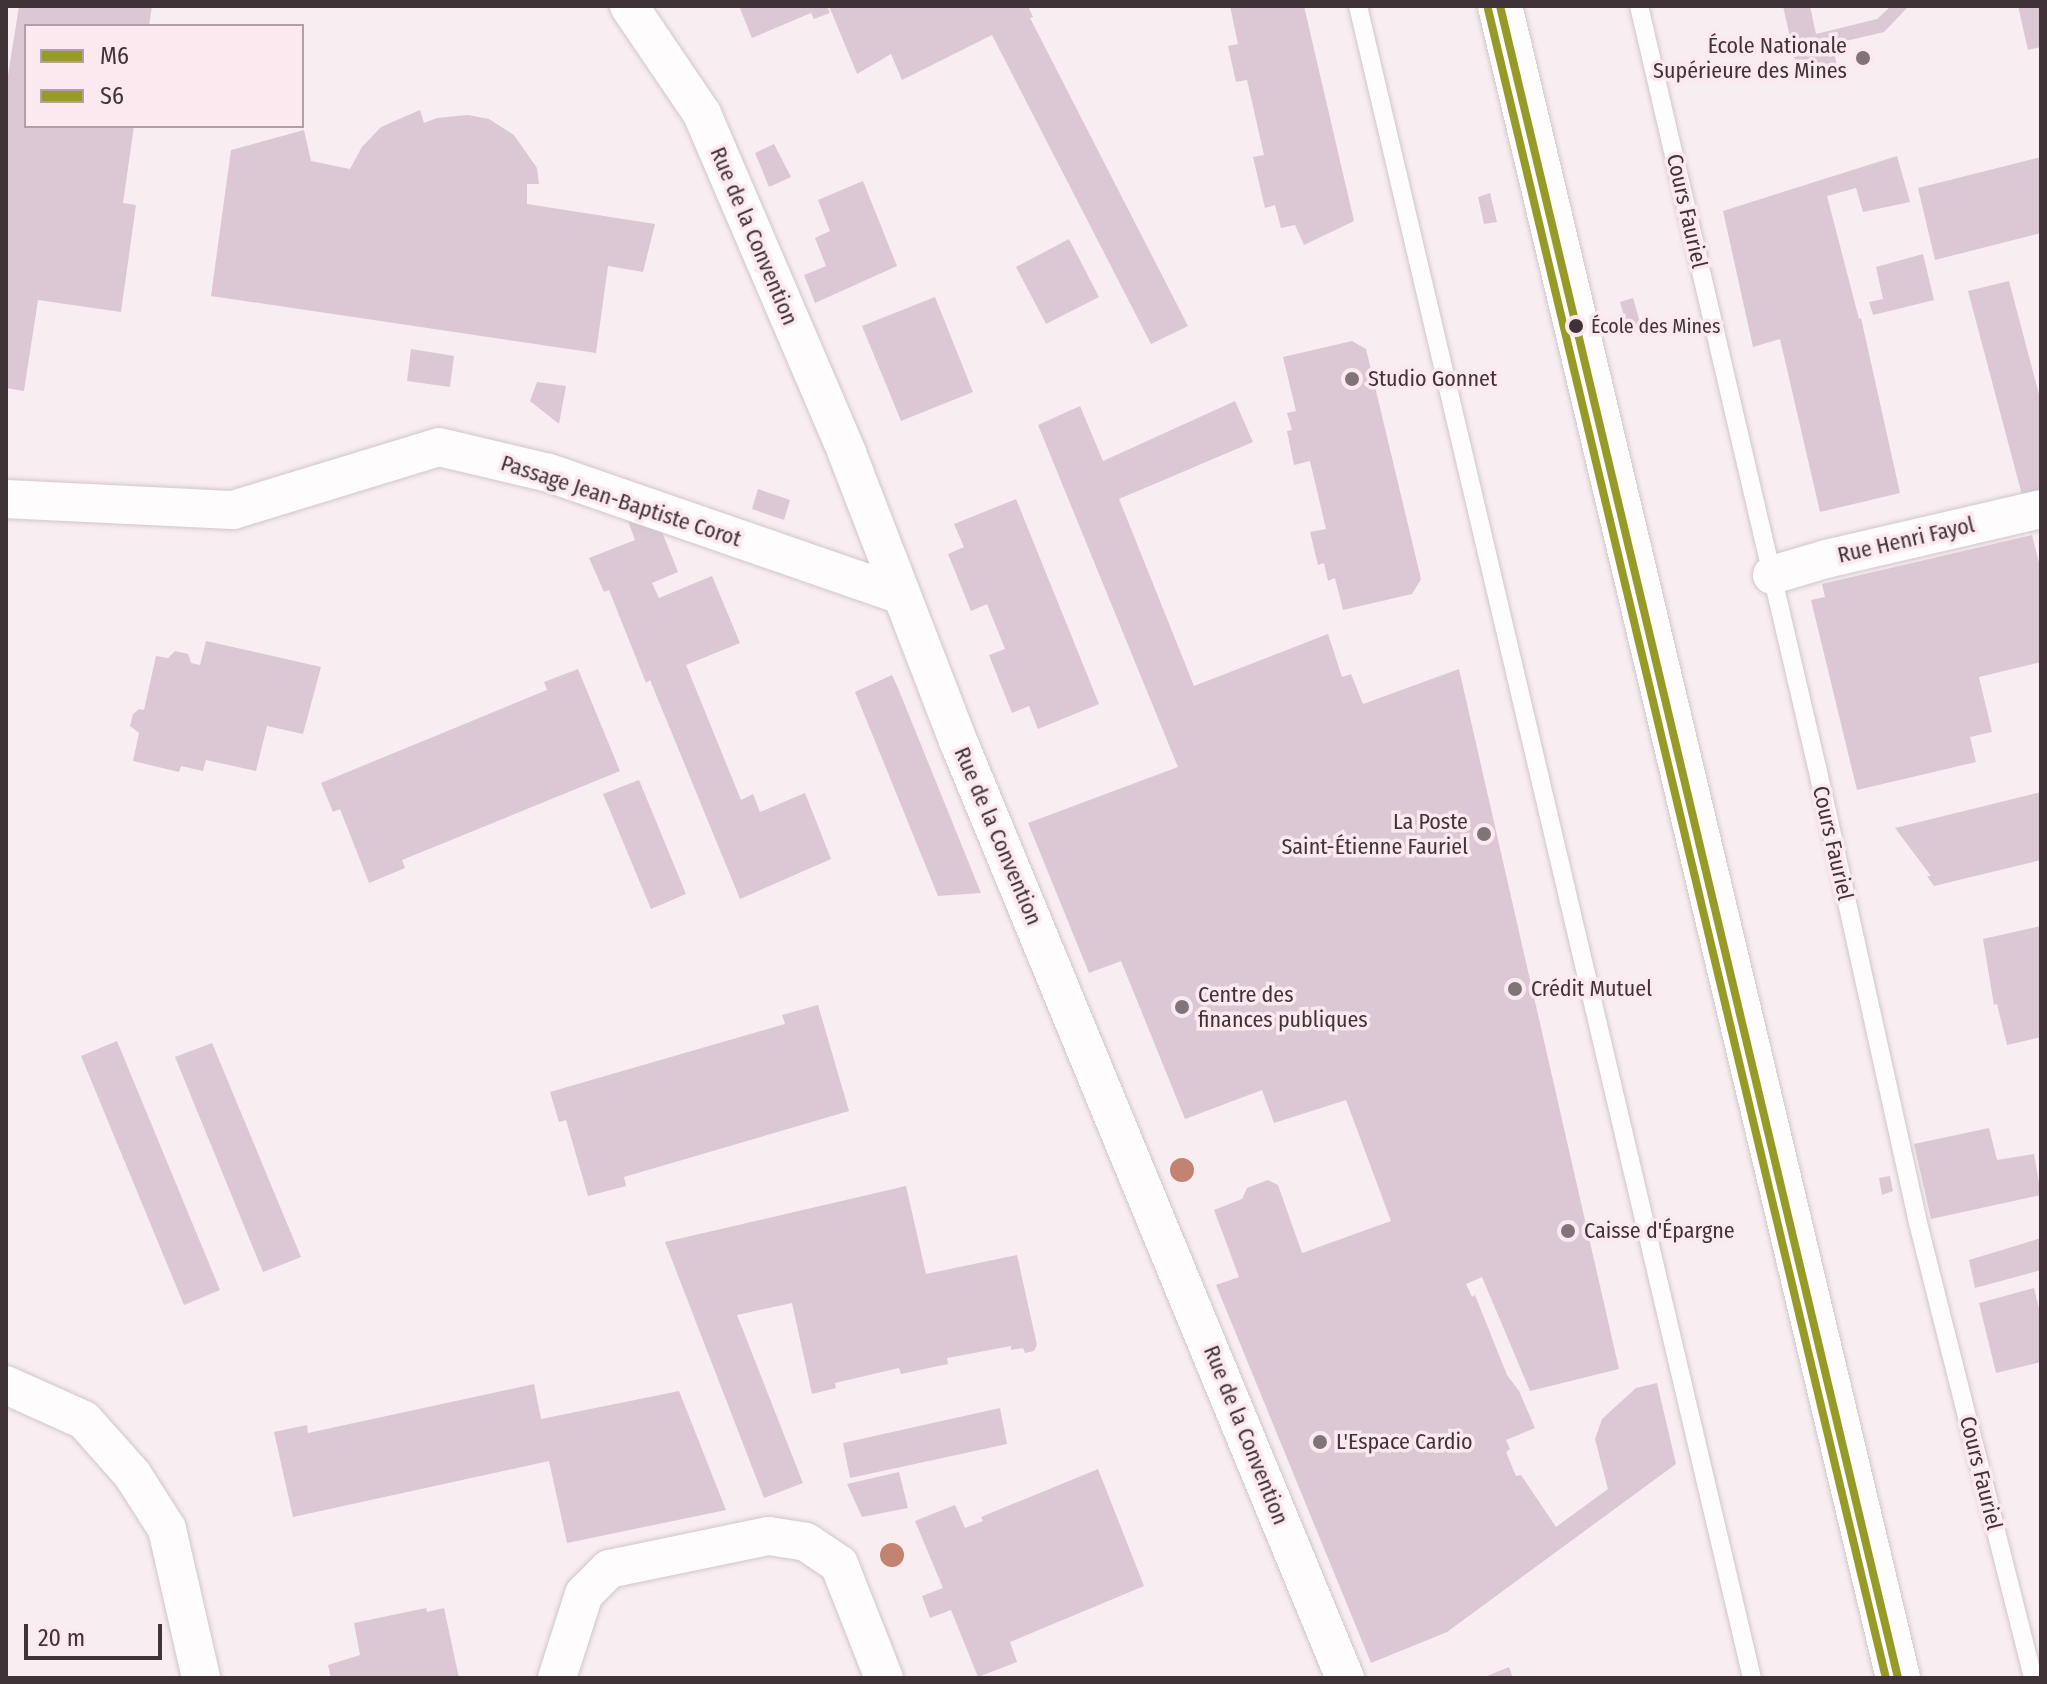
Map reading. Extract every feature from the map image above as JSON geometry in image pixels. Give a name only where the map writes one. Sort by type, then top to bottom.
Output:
[{"type":"main road","points":[[1500,6],[1898,1678]]},
{"type":"street","name":"Rue de la Convention","points":[[629,6],[702,114],[847,453],[902,595],[1345,1678]]},
{"type":"street","name":"Passage Jean-Baptiste Corot","points":[[6,499],[233,510],[439,447],[549,473],[902,595]]},
{"type":"street","name":"Rue Henri Fayol","points":[[1772,575],[1826,559],[2041,509]]},
{"type":"street","points":[[6,1385],[84,1420],[132,1474],[167,1529],[201,1678]]},
{"type":"street","points":[[557,1678],[584,1594],[609,1569],[769,1536],[806,1542],[839,1564],[884,1678]]},
{"type":"lane","points":[[1358,6],[1752,1678]]},
{"type":"lane","name":"Cours Fauriel","points":[[1639,6],[1772,575],[1917,1219],[2033,1678]]},
{"type":"building","points":[[19,6],[152,6],[149,24],[24,24],[24,128],[134,128],[123,203],[136,205],[121,312],[38,300],[24,391],[6,388],[6,88]]},
{"type":"building","points":[[739,6],[827,6],[830,13],[814,19],[811,13],[752,38]]},
{"type":"building","points":[[829,6],[1028,6],[1033,17],[1030,18],[1188,326],[1151,344],[992,35],[902,80],[891,54],[857,74]]},
{"type":"building","points":[[1230,6],[1304,6],[1354,221],[1304,245],[1295,225],[1281,228],[1275,205],[1265,208],[1253,157],[1264,155],[1247,80],[1236,82],[1228,46],[1238,44]]},
{"type":"building","points":[[1783,6],[1810,6],[1816,34],[1877,19],[1891,6],[1909,6],[1884,32],[1833,44],[1837,68],[1799,78]]},
{"type":"building","points":[[2018,6],[2041,6],[2041,47],[2028,50]]},
{"type":"building","points":[[420,110],[424,123],[437,118],[468,115],[489,119],[514,135],[537,168],[539,184],[527,184],[527,204],[655,224],[643,272],[608,266],[596,353],[211,296],[231,150],[304,130],[311,161],[350,169],[362,147],[381,127]]},
{"type":"building","points":[[774,144],[791,177],[769,187],[755,153]]},
{"type":"building","points":[[1897,156],[1910,202],[1863,212],[1856,188],[1827,196],[1861,318],[1900,493],[1820,512],[1780,339],[1753,347],[1723,211]]},
{"type":"building","points":[[2041,157],[2041,233],[1935,260],[1918,188]]},
{"type":"building","points":[[863,181],[897,266],[815,303],[804,275],[826,266],[815,238],[830,231],[818,200]]},
{"type":"building","points":[[1490,193],[1497,222],[1484,224],[1478,197]]},
{"type":"building","points":[[1069,239],[1099,297],[1046,324],[1016,267]]},
{"type":"building","points":[[1923,254],[1934,300],[1873,315],[1869,302],[1883,299],[1876,267]]},
{"type":"building","points":[[2009,281],[2041,402],[2041,491],[2022,495],[1968,291]]},
{"type":"building","points":[[935,297],[973,392],[901,421],[862,326]]},
{"type":"building","points":[[1633,298],[1641,326],[1628,330],[1620,302]]},
{"type":"building","points":[[1352,341],[1366,349],[1421,579],[1412,594],[1343,610],[1335,578],[1328,581],[1324,563],[1318,565],[1310,532],[1326,529],[1310,461],[1294,465],[1287,431],[1292,430],[1287,413],[1296,411],[1283,357]]},
{"type":"building","points":[[411,349],[454,356],[450,387],[407,381]]},
{"type":"building","points":[[537,382],[566,386],[559,424],[530,401]]},
{"type":"building","points":[[1235,401],[1253,442],[1119,499],[1194,686],[1328,634],[1342,677],[1351,674],[1363,704],[1459,669],[1619,1369],[1530,1391],[1482,1277],[1466,1284],[1472,1297],[1475,1295],[1507,1375],[1519,1391],[1535,1428],[1506,1440],[1510,1449],[1506,1452],[1516,1476],[1521,1475],[1556,1527],[1608,1489],[1595,1439],[1602,1419],[1636,1388],[1657,1383],[1676,1464],[1447,1632],[1371,1663],[1216,1285],[1239,1277],[1214,1210],[1242,1199],[1247,1188],[1268,1180],[1278,1185],[1302,1253],[1391,1221],[1346,1100],[1274,1123],[1262,1090],[1185,1119],[1121,961],[1089,973],[1028,823],[1178,767],[1038,425],[1080,406],[1103,461]]},
{"type":"building","points":[[758,489],[790,500],[784,520],[752,509]]},
{"type":"building","points":[[1016,499],[1099,704],[1038,729],[1029,706],[1012,713],[989,655],[1005,649],[987,604],[971,611],[948,554],[964,547],[954,524]]},
{"type":"building","points":[[628,521],[662,532],[678,572],[652,583],[659,598],[712,576],[740,643],[686,665],[741,800],[753,794],[760,812],[805,793],[831,859],[740,899],[650,680],[646,683],[609,590],[604,592],[589,558],[635,540]]},
{"type":"building","points":[[2032,535],[2041,571],[2041,662],[1979,677],[1992,732],[1970,737],[1976,762],[1857,790],[1811,600],[1825,597],[1822,584]]},
{"type":"building","points":[[206,641],[321,667],[303,734],[267,726],[256,771],[206,760],[203,771],[181,766],[179,772],[133,761],[139,733],[130,726],[133,714],[139,709],[144,710],[156,656],[168,658],[175,651],[188,654],[191,663],[200,665]]},
{"type":"building","points":[[578,669],[620,771],[402,860],[405,868],[369,883],[340,809],[333,812],[321,783],[547,690],[544,682]]},
{"type":"building","points":[[892,675],[981,893],[938,896],[855,692]]},
{"type":"building","points":[[639,780],[686,894],[651,909],[603,794]]},
{"type":"building","points":[[2041,792],[2041,860],[1934,886],[1927,876],[1931,876],[1895,828]]},
{"type":"building","points":[[2041,926],[2041,1037],[2007,1045],[1997,1004],[1994,1005],[1983,939]]},
{"type":"building","points":[[818,1005],[849,1111],[624,1177],[626,1186],[588,1196],[566,1120],[559,1122],[550,1092],[785,1024],[782,1015]]},
{"type":"building","points":[[117,1041],[220,1290],[184,1305],[81,1056]]},
{"type":"building","points":[[212,1043],[301,1257],[263,1272],[175,1057]]},
{"type":"building","points":[[1989,1128],[1997,1160],[2034,1154],[2041,1195],[1931,1219],[1914,1144]]},
{"type":"building","points":[[1890,1176],[1893,1191],[1882,1195],[1879,1178]]},
{"type":"building","points":[[906,1186],[926,1274],[1017,1255],[1037,1345],[1034,1351],[1025,1353],[1023,1348],[1011,1350],[1011,1346],[947,1358],[948,1364],[901,1374],[899,1368],[835,1383],[836,1388],[812,1394],[792,1303],[737,1315],[803,1483],[764,1498],[665,1242]]},
{"type":"building","points":[[2041,1238],[2041,1270],[1975,1288],[1969,1260]]},
{"type":"building","points":[[2034,1288],[2041,1317],[2041,1362],[1996,1373],[1979,1303]]},
{"type":"building","points":[[534,1384],[541,1419],[679,1391],[726,1510],[567,1543],[549,1461],[293,1517],[274,1432],[307,1425],[308,1433]]},
{"type":"building","points":[[1000,1408],[1007,1444],[850,1478],[843,1443]]},
{"type":"building","points":[[1098,1469],[1144,1586],[1010,1642],[1017,1662],[978,1677],[951,1610],[930,1618],[922,1596],[943,1588],[915,1521],[955,1505],[965,1528],[983,1521],[981,1517]]},
{"type":"building","points":[[899,1472],[908,1508],[862,1517],[847,1484]]},
{"type":"building","points":[[426,1608],[427,1612],[444,1608],[459,1678],[331,1678],[328,1665],[360,1655],[354,1623]]},
{"type":"building","points":[[1509,1667],[1513,1678],[1482,1678]]},
{"type":"transit line","name":"M6","points":[[1500,6],[1898,1678]]},
{"type":"transit line","name":"S6","points":[[1488,9],[1886,1678]]},
{"type":"place","name":"École Nationale Supérieure des Mines","points":[[1863,58]]},
{"type":"place","name":"École des Mines","points":[[1576,326]]},
{"type":"place","name":"Studio Gonnet","points":[[1352,379]]},
{"type":"place","name":"La Poste Saint-Étienne Fauriel","points":[[1484,834]]},
{"type":"place","name":"Crédit Mutuel","points":[[1515,989]]},
{"type":"place","name":"Centre des finances publiques","points":[[1182,1007]]},
{"type":"place","name":"Caisse d'Épargne","points":[[1568,1231]]},
{"type":"place","name":"L'Espace Cardio","points":[[1320,1442]]}]
